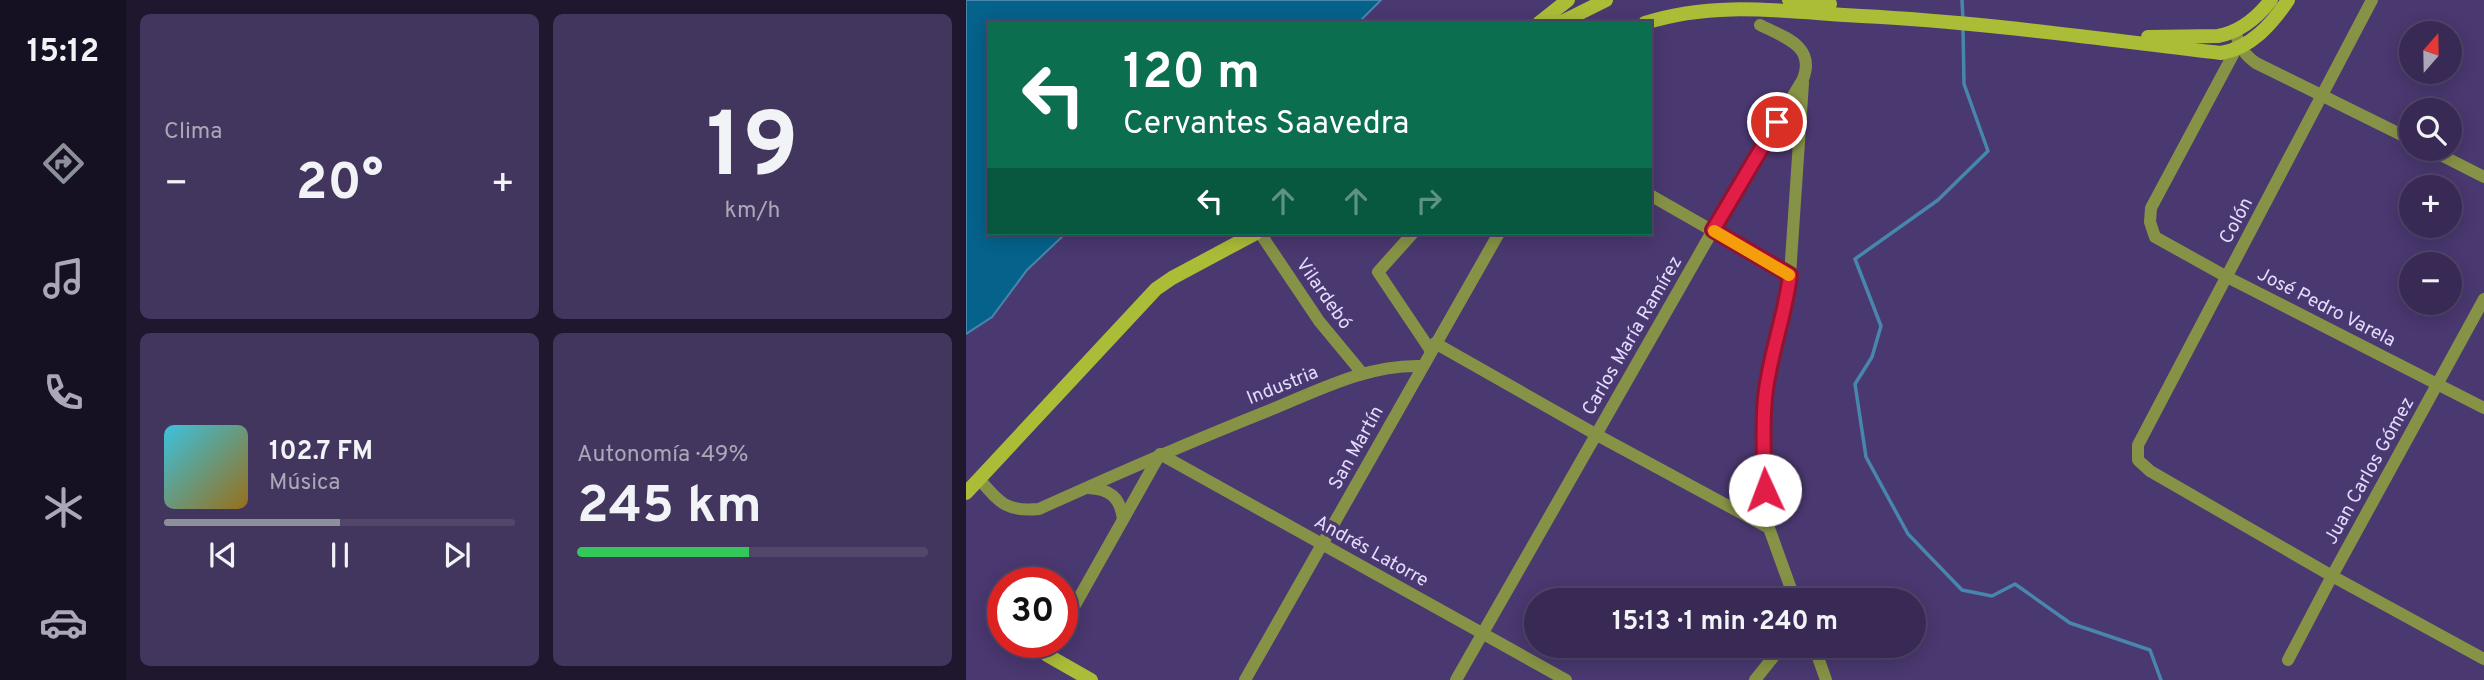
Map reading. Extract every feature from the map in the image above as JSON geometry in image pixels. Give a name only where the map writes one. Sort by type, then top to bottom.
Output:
[{"type":"street","points":[[1542,21],[1569,0]]},
{"type":"street","points":[[1560,21],[1569,0]]},
{"type":"street","points":[[1563,21],[1606,0]]},
{"type":"street","points":[[1789,0],[1864,8],[1896,16]]},
{"type":"street","points":[[2084,37],[2218,36],[2235,32],[2271,0]]},
{"type":"street","points":[[2232,50],[2260,34],[2288,0]]},
{"type":"street","name":"Colón","points":[[2332,576],[2150,471],[2138,460],[2138,445],[2372,0]]},
{"type":"street","points":[[1652,21],[1697,10],[1728,8],[1896,16],[2232,50],[2399,133]]},
{"type":"street","points":[[1760,25],[1801,48],[1807,60],[1803,79],[1787,303],[1765,396],[1763,432],[1769,528],[1791,588]]},
{"type":"street","points":[[2232,50],[2235,32]]},
{"type":"street","name":"José Pedro Varela","points":[[2232,50],[2215,89],[2151,208],[2150,222],[2155,237],[2227,277],[2484,408]]},
{"type":"street","name":"Carlos María Ramírez","points":[[1456,680],[1713,230],[1803,79]]},
{"type":"street","points":[[2453,161],[2484,177]]},
{"type":"street","points":[[1652,196],[1790,275]]},
{"type":"street","points":[[966,493],[1156,289],[1171,278],[1254,235]]},
{"type":"street","name":"Vilardebó","points":[[1259,235],[1320,321],[1362,373]]},
{"type":"street","points":[[1411,235],[1378,272],[1433,347],[1769,528]]},
{"type":"street","name":"San Martín","points":[[1245,680],[1498,235]]},
{"type":"street","name":"Juan Carlos Gómez","points":[[2288,660],[2484,299]]},
{"type":"street","name":"Industria","points":[[979,479],[1001,504],[1018,511],[1039,509],[1160,454],[1362,373],[1399,365],[1422,366]]},
{"type":"street","points":[[1078,599],[1160,454]]},
{"type":"street","name":"Andrés Latorre","points":[[1160,454],[1566,680]]},
{"type":"street","points":[[1085,488],[1113,494],[1121,506],[1123,519]]},
{"type":"street","points":[[2332,576],[2484,659]]},
{"type":"street","points":[[1063,658],[1091,680]]},
{"type":"street","points":[[1755,680],[1772,658]]},
{"type":"street","points":[[1818,658],[1826,680]]},
{"type":"water","points":[[966,0],[1381,0],[1360,21],[987,21],[987,235],[1064,235],[1027,270],[992,317],[966,334]]},
{"type":"waterway","points":[[1962,0],[1963,20]]},
{"type":"waterway","points":[[1963,28],[1964,84],[1988,151],[1938,200],[1855,259],[1881,326],[1872,357],[1855,384],[1866,457],[1908,534],[1962,590],[1992,596],[2015,584],[2070,623],[2150,650],[2161,680]]},
{"type":"slow traffic","points":[[1714,231],[1789,275]]},
{"type":"route","points":[[1765,490],[1765,396],[1787,303],[1790,275],[1713,230],[1777,122]]}]
